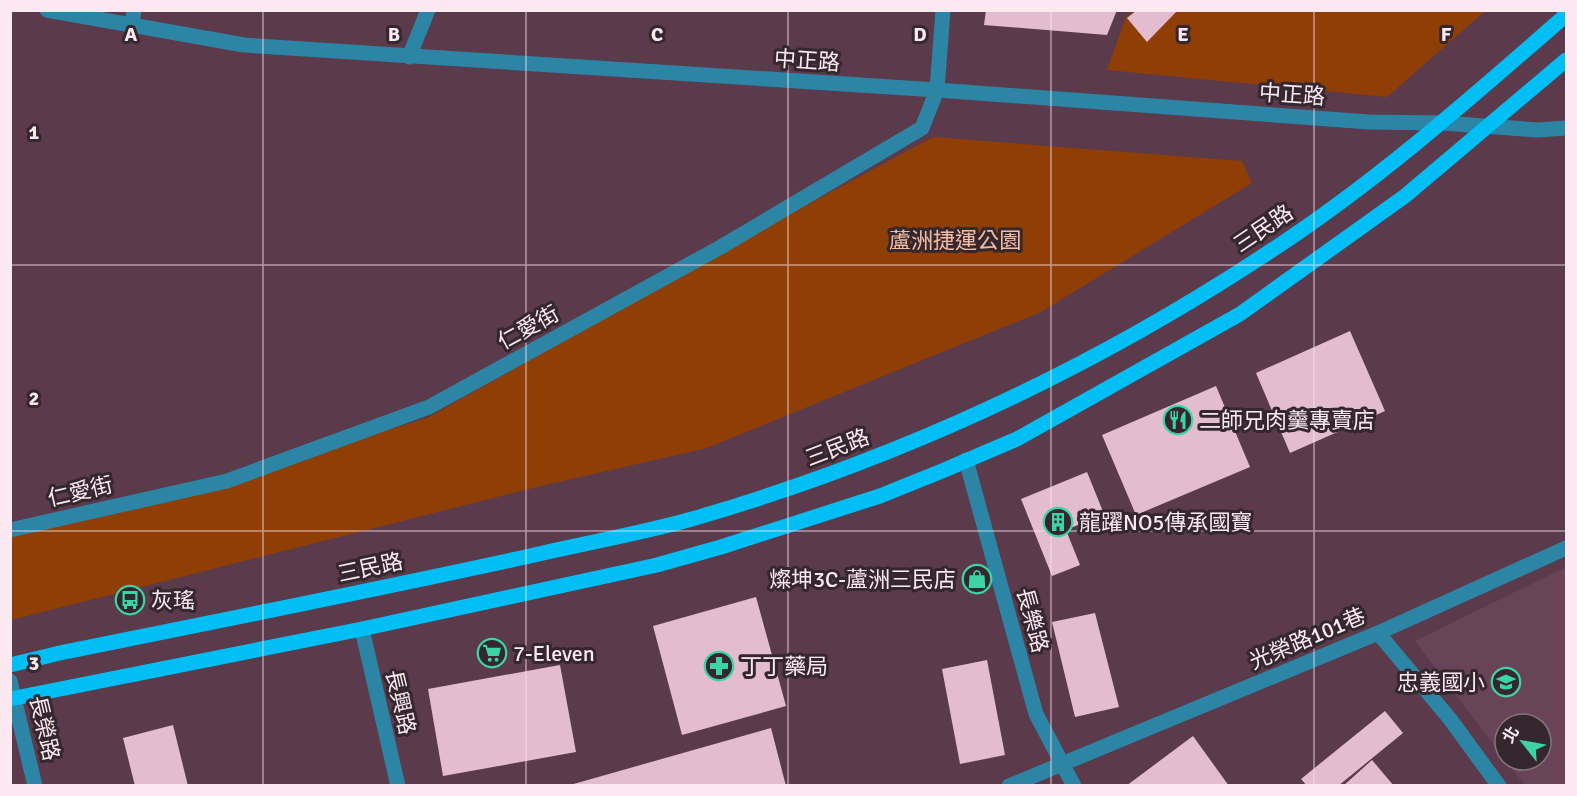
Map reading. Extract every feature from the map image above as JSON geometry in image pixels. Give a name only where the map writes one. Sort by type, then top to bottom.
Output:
[{"type":"main road","name":"三民路","points":[[10,665],[476,568],[689,520],[802,484],[928,436],[1053,379],[1180,308],[1269,253],[1443,123],[1566,15]]},
{"type":"main road","points":[[13,698],[362,629],[657,565],[880,496],[1017,439],[1240,314],[1405,196],[1566,60]]},
{"type":"street","name":"中正路","points":[[47,10],[133,18],[244,45],[937,90],[1358,121],[1443,123],[1538,130],[1566,128]]},
{"type":"street","points":[[409,57],[428,10]]},
{"type":"street","name":"仁愛街","points":[[11,530],[227,481],[429,406],[719,248],[922,128],[937,90],[943,10]]},
{"type":"street","name":"長樂路","points":[[966,460],[1036,714],[1074,786]]},
{"type":"street","points":[[10,542],[11,530]]},
{"type":"street","name":"光榮路101巷","points":[[1009,786],[1378,633],[1566,548]]},
{"type":"street","name":"長興路","points":[[362,629],[398,786]]},
{"type":"street","points":[[1378,633],[1450,719],[1499,786]]},
{"type":"street","name":"長榮路","points":[[10,681],[35,786]]},
{"type":"shaded area","name":"忠義國小","points":[[1566,567],[1566,785],[1525,785],[1515,772],[1553,772],[1553,712],[1493,712],[1493,744],[1415,641]]},
{"type":"green space","points":[[1134,11],[1485,11],[1387,97],[1107,70],[1126,17]]},
{"type":"green space","name":"蘆洲捷運公園","points":[[933,137],[1242,161],[1252,183],[1041,312],[707,448],[537,487],[11,620],[11,530],[254,471],[427,418],[803,207]]},
{"type":"building","points":[[986,10],[1117,10],[1107,35],[984,25]]},
{"type":"building","points":[[1137,10],[1178,10],[1147,42],[1127,18]]},
{"type":"building","points":[[1350,331],[1385,411],[1290,453],[1256,373]]},
{"type":"building","points":[[1216,386],[1250,467],[1136,515],[1102,435]]},
{"type":"building","name":"龍躍NO5傳承國寶","points":[[1087,472],[1104,514],[1066,530],[1080,565],[1052,576],[1021,499]]},
{"type":"building","name":"丁丁藥局","points":[[756,597],[786,706],[682,735],[653,626]]},
{"type":"building","points":[[1095,613],[1119,707],[1075,717],[1052,622]]},
{"type":"building","points":[[987,660],[1005,755],[960,764],[942,669]]},
{"type":"building","points":[[560,665],[576,752],[443,776],[428,689]]},
{"type":"building","points":[[1385,711],[1403,733],[1338,786],[1307,786],[1301,779]]},
{"type":"building","points":[[173,725],[188,786],[135,786],[123,738]]},
{"type":"building","points":[[771,728],[786,786],[570,786],[570,785]]},
{"type":"building","points":[[1193,736],[1229,786],[1126,786]]},
{"type":"building","points":[[1372,760],[1394,786],[1343,786]]},
{"type":"place","name":"二師兄肉羹專賣店","points":[[1178,420]]},
{"type":"place","name":"龍躍NO5傳承國寶","points":[[1058,522]]},
{"type":"place","name":"燦坤3C-蘆洲三民店","points":[[977,579]]},
{"type":"place","name":"灰瑤","points":[[130,600]]},
{"type":"place","name":"7-Eleven","points":[[492,653]]},
{"type":"place","name":"丁丁藥局","points":[[719,666]]},
{"type":"place","name":"忠義國小","points":[[1506,682]]}]
